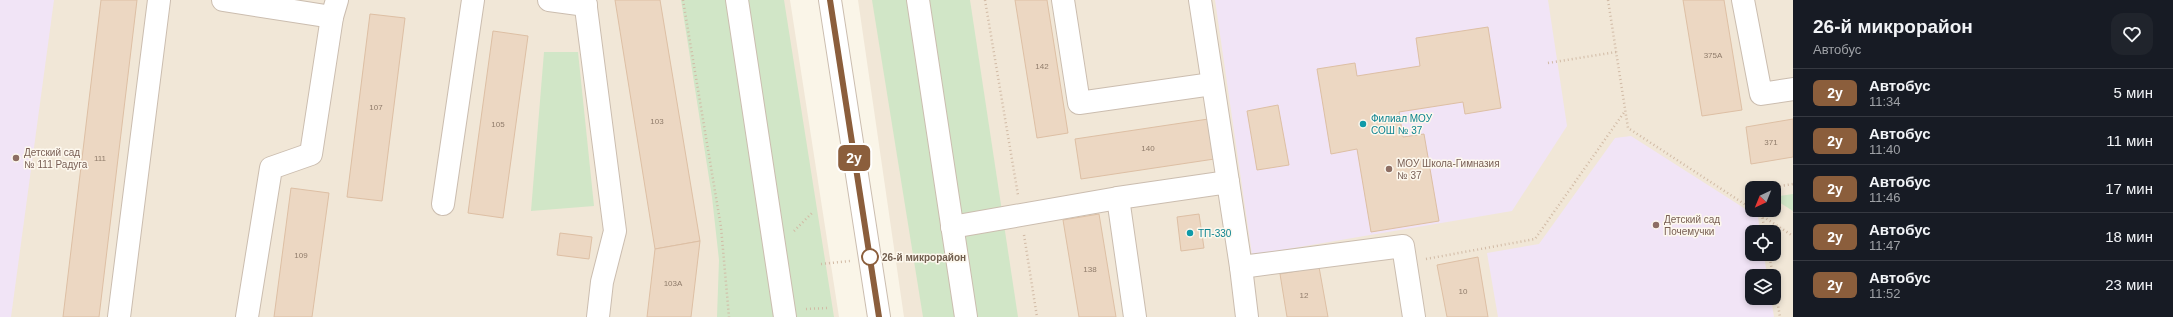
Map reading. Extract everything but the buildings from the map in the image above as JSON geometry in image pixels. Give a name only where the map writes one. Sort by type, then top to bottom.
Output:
[{"type":"street","points":[[119,317],[159,0]]},
{"type":"street","points":[[223,0],[334,8],[311,154],[271,168],[247,317]]},
{"type":"street","points":[[443,204],[473,0]]},
{"type":"street","points":[[550,0],[585,2],[616,231],[602,282],[598,317]]},
{"type":"street","points":[[737,0],[785,317]]},
{"type":"street","points":[[830,0],[878,317]]},
{"type":"street","points":[[918,0],[966,317]]},
{"type":"street","points":[[1063,0],[1079,103],[1212,84]]},
{"type":"street","points":[[1200,0],[1241,267],[1247,317]]},
{"type":"street","points":[[1745,0],[1761,94],[1793,89]]},
{"type":"street","points":[[952,227],[1118,198],[1228,182]]},
{"type":"street","points":[[1118,198],[1136,317]]},
{"type":"street","points":[[1241,267],[1403,246],[1414,317]]},
{"type":"path","points":[[683,0],[722,227],[729,317]]},
{"type":"path","points":[[985,0],[1037,317]]},
{"type":"path","points":[[1608,0],[1628,128],[1745,205]]},
{"type":"path","points":[[1548,63],[1616,52]]},
{"type":"path","points":[[1406,262],[1535,239],[1625,111]]},
{"type":"path","points":[[1781,186],[1793,184]]},
{"type":"path","points":[[1764,217],[1793,236]]},
{"type":"path","points":[[821,264],[870,259]]},
{"type":"path","points":[[1778,305],[1780,317]]},
{"type":"shaded area","points":[[0,0],[790,0],[839,317],[0,317]]},
{"type":"shaded area","name":"Детский сад № 111 Радуга","points":[[0,0],[54,0],[11,317],[0,317]]},
{"type":"shaded area","points":[[858,0],[1793,0],[1793,317],[904,317]]},
{"type":"shaded area","name":"МОУ Школа-Гимназия № 37","points":[[1215,0],[1548,0],[1567,126],[1512,211],[1252,255]]},
{"type":"shaded area","name":"Детский сад Почемучки","points":[[1631,136],[1745,209],[1745,217],[1758,217],[1759,225],[1745,225],[1745,261],[1765,261],[1766,269],[1745,269],[1745,305],[1772,305],[1774,317],[1498,317],[1487,253],[1539,244],[1615,138]]},
{"type":"green space","points":[[681,0],[784,0],[834,317],[717,317],[719,260],[712,197]]},
{"type":"green space","points":[[872,0],[970,0],[1018,317],[923,317]]},
{"type":"green space","points":[[544,52],[578,52],[594,206],[531,211]]},
{"type":"green space","points":[[1793,194],[1793,211],[1781,203],[1781,196]]},
{"type":"bus line","name":"2у","points":[[830,0],[879,317]]},
{"type":"place","name":"Филиал МОУ СОШ № 37","points":[[1363,124]]},
{"type":"place","name":"Детский сад № 111 Радуга","points":[[16,158]]},
{"type":"place","name":"МОУ Школа-Гимназия № 37","points":[[1389,169]]},
{"type":"place","name":"Детский сад Почемучки","points":[[1656,225]]},
{"type":"place","name":"ТП-330","points":[[1190,233]]},
{"type":"place","name":"26-й микрорайон","points":[[870,257]]}]
